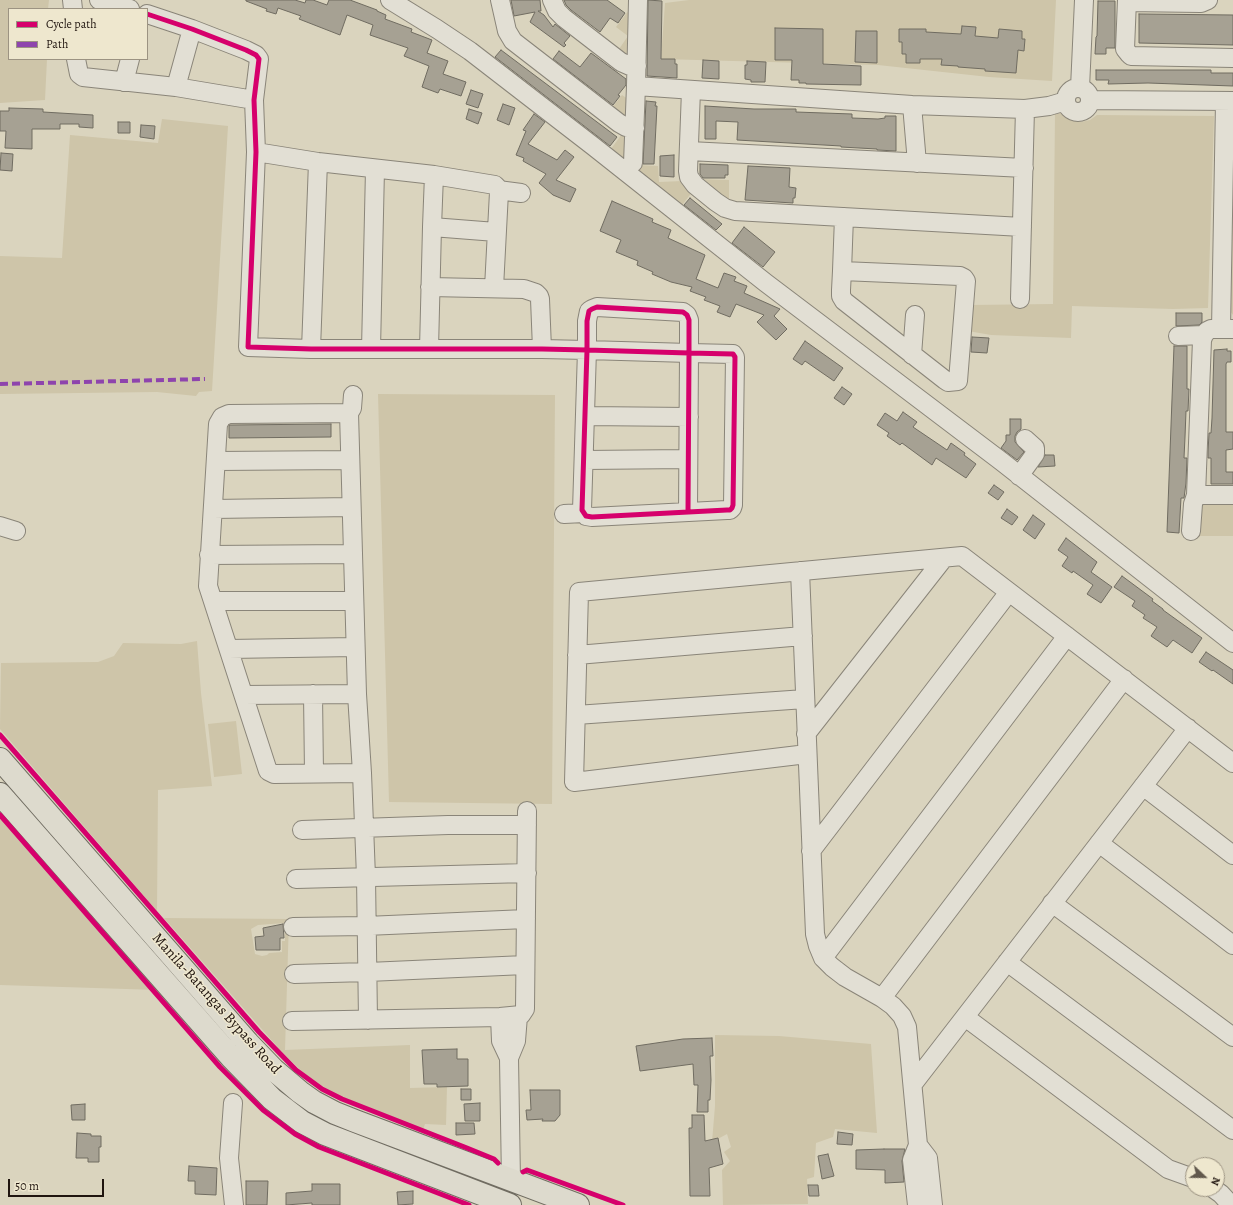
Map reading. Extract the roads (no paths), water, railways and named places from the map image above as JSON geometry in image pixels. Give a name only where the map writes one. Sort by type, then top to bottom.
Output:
[{"type":"main road","name":"Manila-Batangas Bypass Road","points":[[0,759],[248,1043],[287,1082],[314,1102],[335,1113],[511,1181],[578,1205]]},
{"type":"main road","name":"Manila-Batangas Bypass Road","points":[[0,794],[231,1057],[272,1099],[302,1122],[325,1134],[510,1205]]},
{"type":"street","points":[[99,0],[127,8]]},
{"type":"street","points":[[390,0],[437,29],[470,52],[593,146],[746,268],[1019,476],[1233,643]]},
{"type":"street","points":[[500,0],[507,31],[513,41],[619,123],[626,127],[635,128]]},
{"type":"street","points":[[552,0],[557,11],[564,18],[620,62],[628,66],[636,66]]},
{"type":"street","points":[[1084,0],[1085,94]]},
{"type":"street","points":[[1208,0],[1201,3],[1127,1],[1125,49],[1131,56],[1233,58]]},
{"type":"street","points":[[633,163],[636,86],[634,1]]},
{"type":"street","points":[[148,14],[192,29],[252,52],[258,56],[259,62],[254,100],[256,152],[248,347],[311,349],[542,349],[587,350],[689,353],[733,354],[735,357],[733,515],[730,510],[592,517],[586,516],[582,510],[584,460],[585,416],[587,350],[588,316],[589,311],[592,308],[597,307],[683,312],[687,315],[689,320],[689,353],[689,417],[688,512]]},
{"type":"street","points":[[176,87],[192,29]]},
{"type":"street","points":[[76,60],[79,74],[83,77],[176,87],[254,100]]},
{"type":"street","points":[[124,82],[130,60]]},
{"type":"street","points":[[636,86],[912,105],[1025,109],[1049,106],[1066,101],[1071,91],[1085,94],[1229,102],[1227,329],[1209,330],[1204,336],[1202,345],[1196,495],[1193,504],[1191,531]]},
{"type":"street","points":[[691,90],[688,171],[691,180],[725,208],[735,211],[1022,227]]},
{"type":"street","points":[[912,105],[917,163]]},
{"type":"street","points":[[1020,299],[1025,109]]},
{"type":"street","points":[[689,151],[1024,168]]},
{"type":"street","points":[[256,152],[318,162],[490,183],[497,187],[498,190],[494,288]]},
{"type":"street","points":[[311,349],[318,162]]},
{"type":"street","points":[[371,349],[375,169]]},
{"type":"street","points":[[429,348],[434,175]]},
{"type":"street","points":[[498,190],[521,193]]},
{"type":"street","points":[[842,271],[968,277],[966,281],[959,380],[957,382],[948,382],[844,301],[842,296],[842,271],[844,217]]},
{"type":"street","points":[[432,227],[496,232]]},
{"type":"street","points":[[430,287],[524,289],[538,294],[540,300],[542,349]]},
{"type":"street","points":[[912,355],[915,315]]},
{"type":"street","points":[[1178,336],[1204,336]]},
{"type":"street","points":[[353,395],[352,408],[349,413],[351,507],[355,647],[366,877],[368,1020]]},
{"type":"street","points":[[349,413],[225,415],[220,420],[218,424],[217,461],[209,555],[208,586],[268,771],[274,774],[362,773]]},
{"type":"street","points":[[585,416],[689,417]]},
{"type":"street","points":[[1019,476],[1036,454],[1035,448],[1025,439]]},
{"type":"street","points":[[584,460],[688,458]]},
{"type":"street","points":[[217,461],[350,460]]},
{"type":"street","points":[[1196,495],[1233,495]]},
{"type":"street","points":[[214,509],[351,507]]},
{"type":"street","points":[[564,514],[584,513]]},
{"type":"street","points":[[209,555],[353,554]]},
{"type":"street","points":[[807,754],[574,782],[579,592],[962,556],[1233,763]]},
{"type":"street","points":[[806,734],[944,558]]},
{"type":"street","points":[[800,571],[815,934],[823,958],[845,978],[882,998],[893,1006],[902,1016],[907,1027],[918,1145],[912,1160],[917,1205]]},
{"type":"street","points":[[811,851],[1010,592]]},
{"type":"street","points":[[213,601],[354,601]]},
{"type":"street","points":[[577,655],[803,636]]},
{"type":"street","points":[[823,958],[1067,636]]},
{"type":"street","points":[[229,649],[355,647]]},
{"type":"street","points":[[882,998],[1124,679]]},
{"type":"street","points":[[244,694],[357,694]]},
{"type":"street","points":[[314,694],[314,773]]},
{"type":"street","points":[[576,715],[805,699]]},
{"type":"street","points":[[913,1084],[1188,728]]},
{"type":"street","points":[[1143,786],[1233,855]]},
{"type":"street","points":[[292,1021],[509,1016],[521,1015],[525,1009],[527,818],[448,825],[302,830]]},
{"type":"street","points":[[1099,843],[1233,945]]},
{"type":"street","points":[[296,879],[527,873]]},
{"type":"street","points":[[1052,903],[1233,1037]]},
{"type":"street","points":[[294,927],[366,926],[526,919]]},
{"type":"street","points":[[1007,962],[1233,1130]]},
{"type":"street","points":[[294,974],[525,965]]},
{"type":"street","points":[[509,1016],[501,1041],[509,1058],[511,1181]]},
{"type":"street","points":[[965,1017],[1168,1169],[1185,1175]]},
{"type":"street","points":[[233,1103],[228,1158],[234,1205]]},
{"type":"street","points":[[918,1145],[928,1158],[933,1205]]}]
